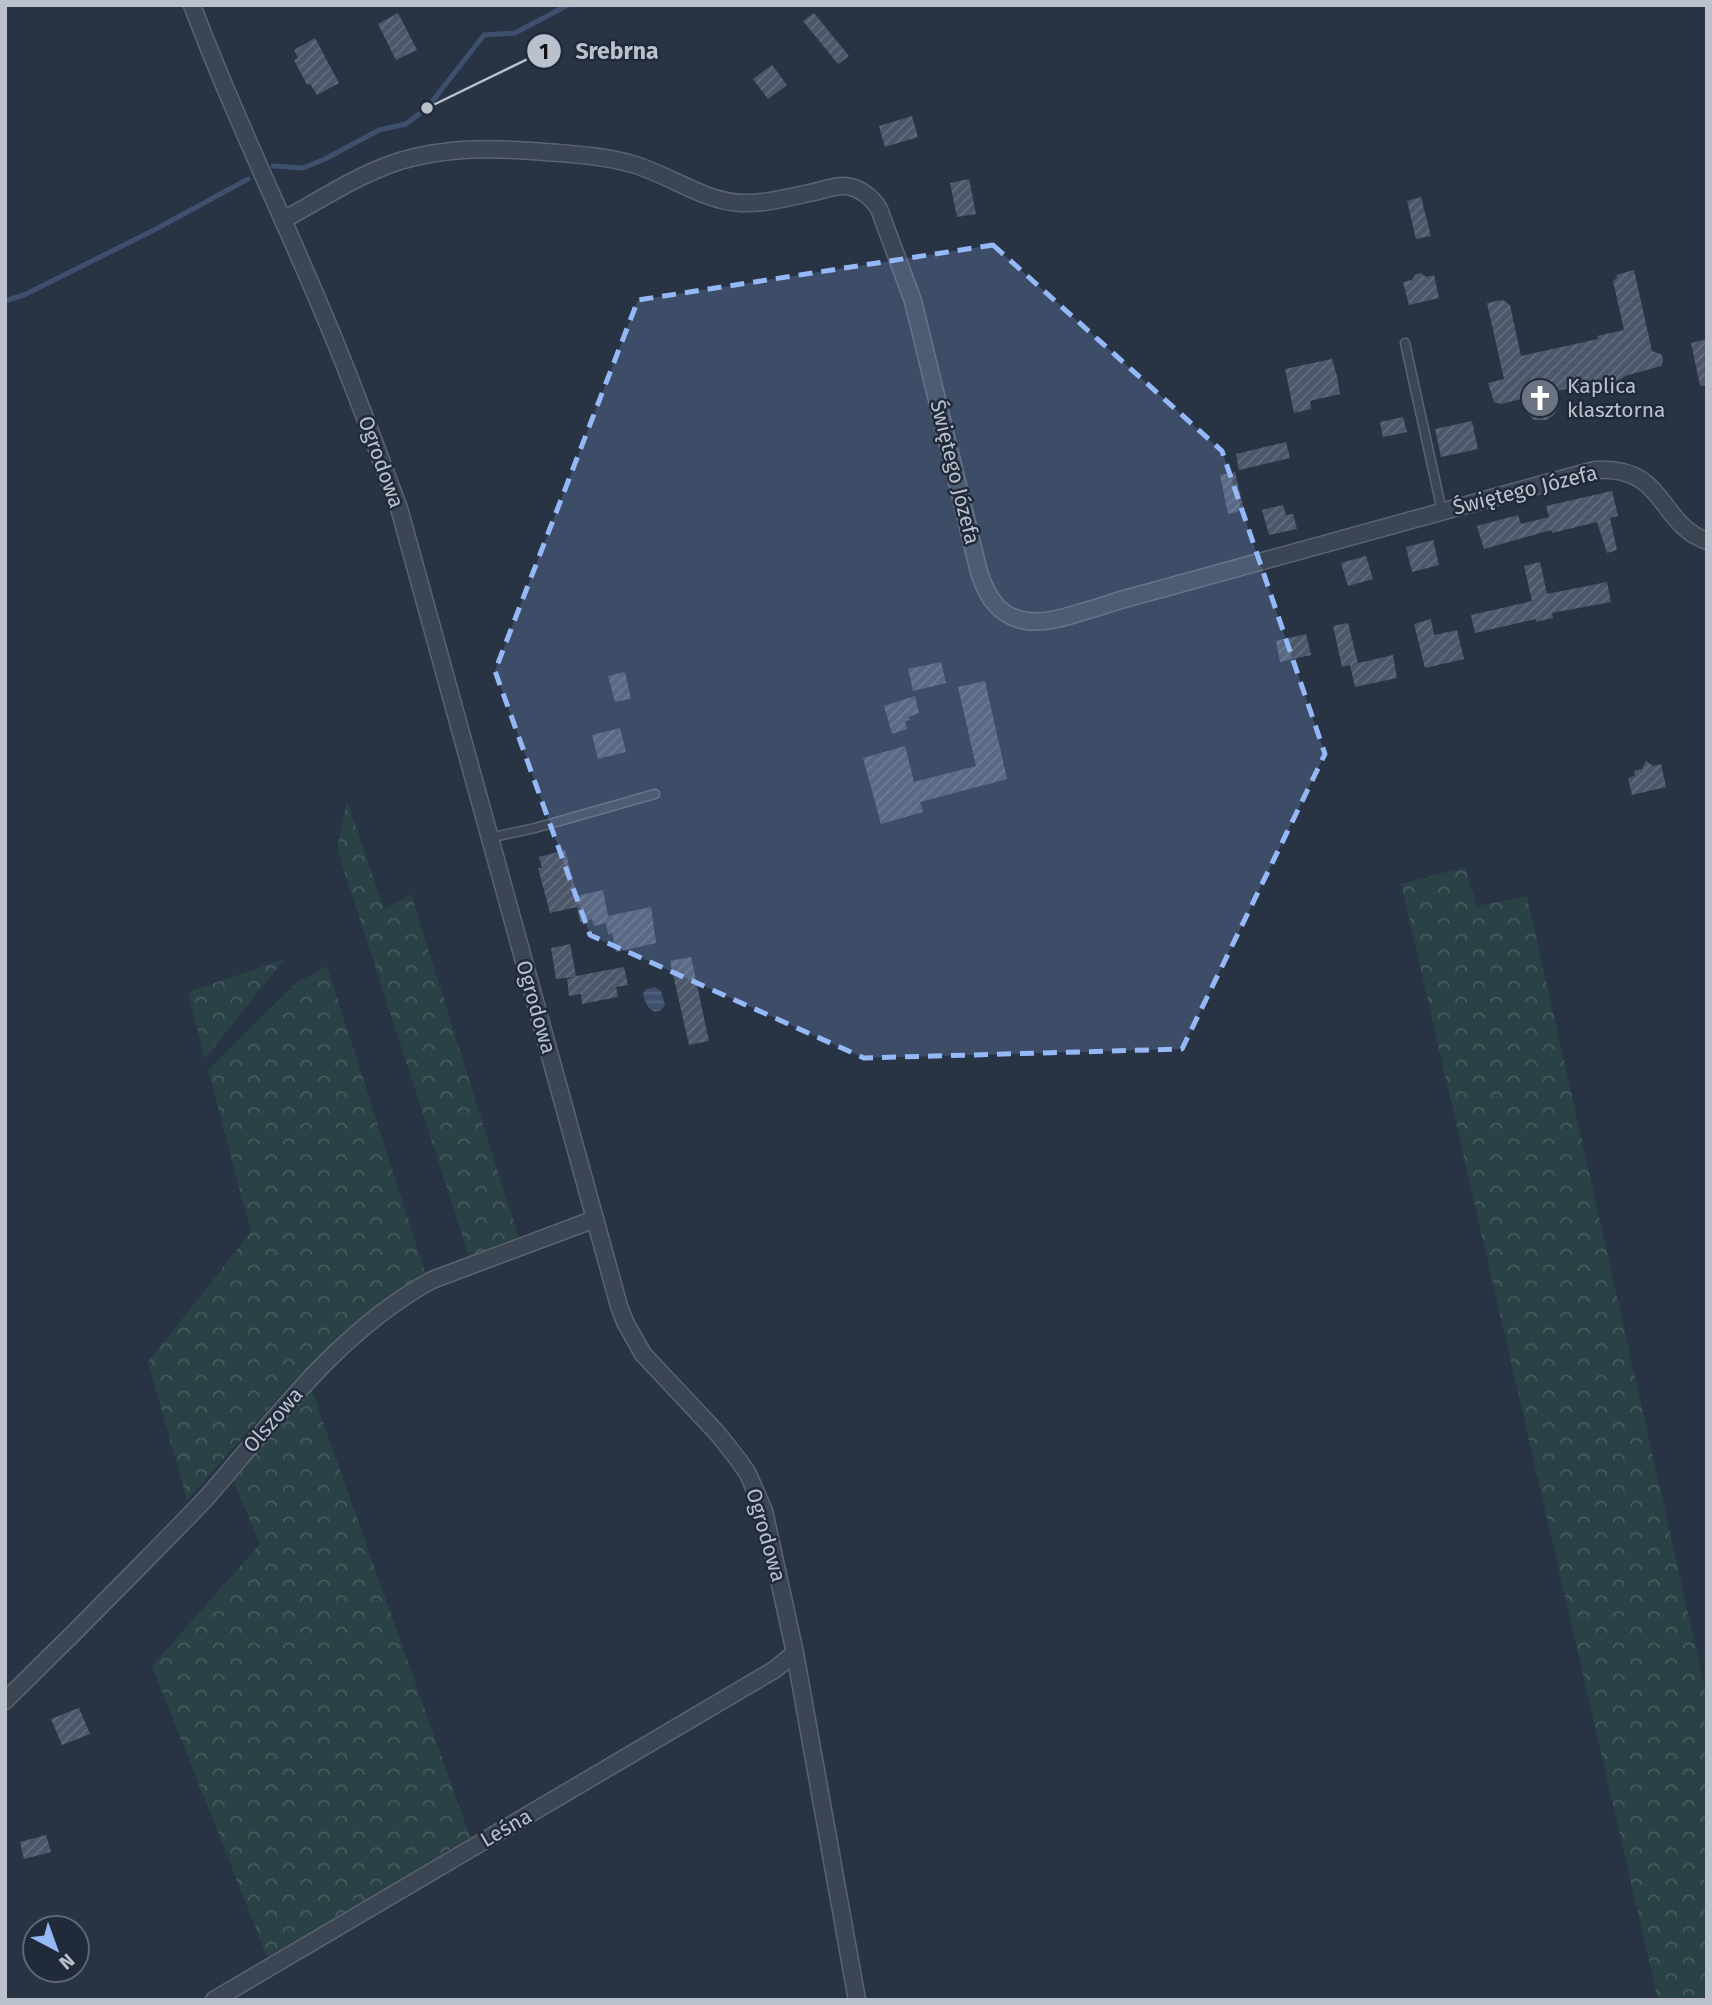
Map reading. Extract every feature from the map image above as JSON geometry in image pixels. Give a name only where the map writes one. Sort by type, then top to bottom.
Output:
[{"type":"street","name":"Ogrodowa","points":[[192,5],[244,134],[332,333],[399,509],[619,1306],[634,1338],[655,1368],[730,1448],[748,1474],[764,1511],[795,1653],[856,2000]]},
{"type":"street","name":"Świętego Józefa","points":[[283,220],[380,169],[419,156],[458,150],[541,151],[617,160],[732,202],[776,201],[841,186],[863,192],[879,209],[912,301],[982,581],[998,608],[1006,615],[1027,621],[1039,622],[1066,617],[1595,470],[1617,470],[1642,480],[1687,530],[1707,541]]},
{"type":"street","name":"Olszowa","points":[[5,1701],[205,1498],[280,1410],[367,1324],[409,1292],[432,1280],[595,1219]]},
{"type":"street","name":"Leśna","points":[[214,2000],[762,1677],[795,1653]]},
{"type":"lane","points":[[1405,343],[1442,511]]},
{"type":"lane","points":[[489,838],[536,828],[654,794]]},
{"type":"highlighted area","points":[[993,245],[1222,451],[1325,754],[1182,1049],[864,1058],[590,935],[495,671],[638,300]]},
{"type":"green space","points":[[347,801],[384,909],[411,894],[519,1239],[469,1256],[337,849]]},
{"type":"green space","points":[[1465,867],[1477,906],[1527,896],[1707,1697],[1707,2000],[1658,2000],[1401,884]]},
{"type":"green space","points":[[284,959],[205,1059],[188,992]]},
{"type":"green space","points":[[327,966],[425,1272],[382,1303],[293,1381],[187,1500],[148,1362],[251,1232],[208,1070],[296,983]]},
{"type":"green space","points":[[311,1388],[470,1837],[268,1959],[152,1666],[260,1544],[233,1481]]},
{"type":"water","points":[[655,987],[661,991],[665,1005],[655,1012],[650,1009],[643,994],[645,990]]},
{"type":"building","points":[[398,13],[417,50],[396,60],[378,24]]},
{"type":"building","points":[[814,13],[849,56],[838,64],[803,21]]},
{"type":"building","points":[[315,38],[339,83],[317,95],[310,84],[307,85],[294,60],[298,58],[294,50]]},
{"type":"building","points":[[772,65],[787,85],[768,99],[753,79]]},
{"type":"building","points":[[912,116],[918,137],[885,147],[879,126]]},
{"type":"building","points":[[969,179],[976,214],[957,217],[950,183]]},
{"type":"building","points":[[1421,197],[1431,236],[1416,239],[1407,201]]},
{"type":"building","points":[[1634,270],[1652,351],[1661,354],[1661,366],[1625,376],[1617,383],[1610,378],[1554,392],[1558,407],[1554,415],[1546,420],[1534,420],[1527,413],[1521,399],[1501,404],[1494,402],[1488,383],[1504,379],[1487,303],[1503,300],[1510,305],[1521,356],[1598,339],[1597,336],[1624,330],[1613,281],[1617,278],[1616,275]]},
{"type":"building","points":[[1421,273],[1426,277],[1434,275],[1439,298],[1409,305],[1403,282],[1412,280],[1415,275]]},
{"type":"building","points":[[1707,339],[1707,385],[1700,386],[1691,343]]},
{"type":"building","points":[[1332,359],[1340,394],[1310,401],[1311,409],[1294,413],[1285,369]]},
{"type":"building","points":[[1403,417],[1407,432],[1383,437],[1380,422]]},
{"type":"building","points":[[1472,421],[1478,449],[1441,457],[1435,429]]},
{"type":"building","points":[[1286,442],[1290,458],[1239,470],[1236,454]]},
{"type":"building","points":[[1235,472],[1244,510],[1228,514],[1220,475]]},
{"type":"building","points":[[1612,491],[1618,516],[1610,518],[1617,550],[1607,553],[1597,522],[1552,533],[1551,530],[1484,549],[1477,526],[1518,515],[1521,524],[1549,517],[1546,506]]},
{"type":"building","points":[[1283,505],[1286,515],[1293,514],[1297,529],[1269,535],[1262,510]]},
{"type":"building","points":[[1433,540],[1439,565],[1412,572],[1406,547]]},
{"type":"building","points":[[1366,556],[1373,579],[1348,586],[1341,563]]},
{"type":"building","points":[[1540,562],[1547,594],[1607,582],[1611,602],[1552,613],[1553,618],[1536,622],[1536,619],[1475,633],[1471,615],[1532,601],[1524,566]]},
{"type":"building","points":[[1431,619],[1434,635],[1457,630],[1464,659],[1425,668],[1414,624]]},
{"type":"building","points":[[1348,623],[1358,663],[1342,667],[1333,626]]},
{"type":"building","points":[[1306,634],[1311,655],[1280,662],[1276,641]]},
{"type":"building","points":[[1393,655],[1397,678],[1355,687],[1350,665]]},
{"type":"building","points":[[941,662],[946,683],[913,691],[908,669]]},
{"type":"building","points":[[625,672],[631,699],[615,702],[608,676]]},
{"type":"building","points":[[985,681],[1007,779],[920,802],[923,812],[881,824],[863,758],[905,746],[914,782],[976,766],[958,687]]},
{"type":"building","points":[[915,696],[919,713],[905,721],[907,729],[892,734],[884,706]]},
{"type":"building","points":[[620,728],[626,752],[598,759],[592,735]]},
{"type":"building","points":[[1646,761],[1653,766],[1661,764],[1666,787],[1632,795],[1628,778],[1635,776],[1634,771],[1642,769]]},
{"type":"building","points":[[565,850],[577,896],[603,890],[608,916],[651,907],[656,943],[616,952],[612,933],[608,934],[606,923],[594,926],[592,919],[580,922],[577,907],[550,913],[538,868],[542,868],[539,857]]},
{"type":"building","points":[[570,944],[576,976],[624,967],[628,985],[616,987],[618,997],[582,1004],[581,994],[569,996],[567,979],[575,977],[556,979],[551,948]]},
{"type":"building","points":[[691,957],[709,1041],[689,1045],[670,961]]},
{"type":"building","points":[[79,1708],[90,1734],[62,1745],[51,1719]]},
{"type":"building","points":[[46,1835],[51,1852],[24,1859],[20,1842]]},
{"type":"waterway","points":[[273,166],[303,168],[379,130],[406,124],[427,108],[484,35],[515,33],[568,5]]},
{"type":"waterway","points":[[5,301],[24,295],[156,229],[248,179]]},
{"type":"place","name":"Srebrna","points":[[427,108]]},
{"type":"place","name":"Kaplica klasztorna","points":[[1540,398]]}]
